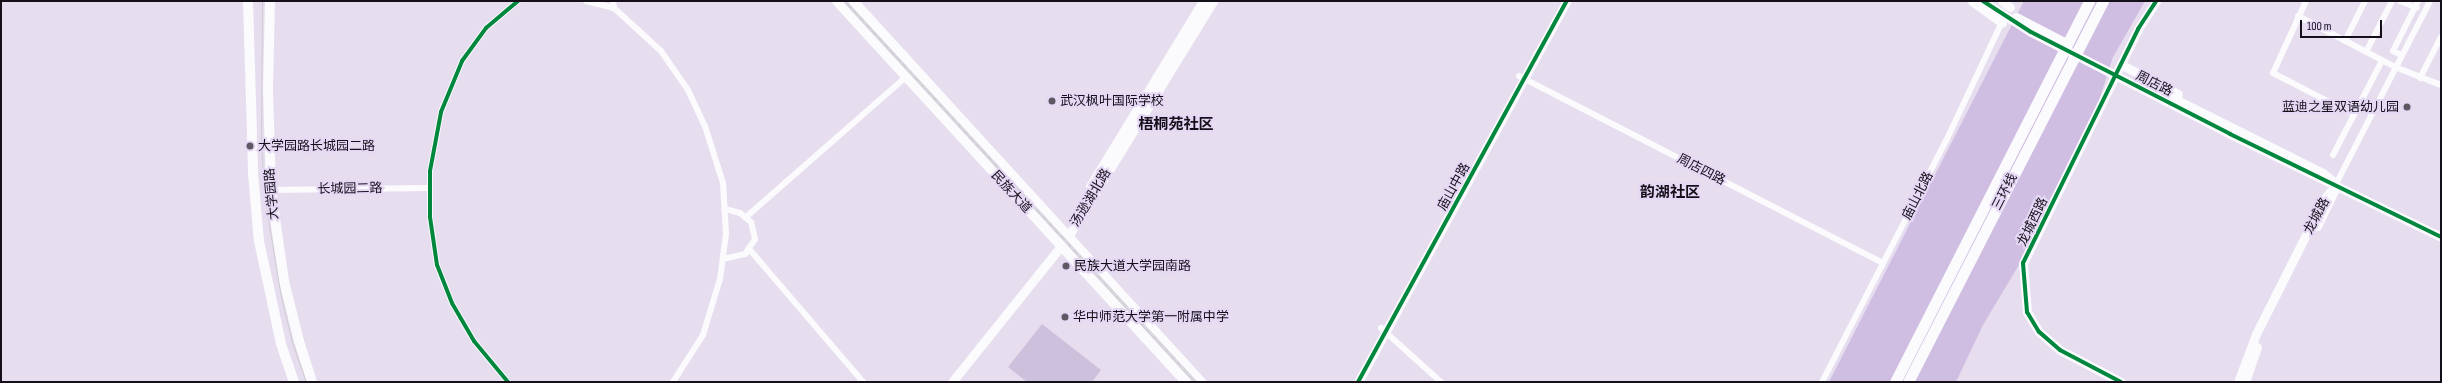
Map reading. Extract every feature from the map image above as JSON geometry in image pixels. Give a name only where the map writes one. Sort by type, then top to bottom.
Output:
[{"type":"highway","name":"三环线","points":[[1895,382],[2089,1]]},
{"type":"highway","name":"三环线","points":[[1908,382],[2103,1]]},
{"type":"main road","name":"大学园路","points":[[248,1],[253,173],[259,241],[281,344],[294,382]]},
{"type":"main road","name":"大学园路","points":[[270,1],[268,88],[271,190],[284,281],[298,341],[312,382]]},
{"type":"main road","name":"民族大道","points":[[837,1],[906,77],[1201,382]]},
{"type":"main road","name":"民族大道","points":[[853,1],[915,69],[1186,382]]},
{"type":"street","points":[[508,382],[474,341],[452,303],[437,265],[430,217],[430,171],[441,112],[462,61],[486,28],[516,2],[524,1]]},
{"type":"street","points":[[586,1],[613,4],[661,51],[688,90],[705,126],[723,183],[726,234],[720,279],[703,335],[673,382]]},
{"type":"street","name":"汤逊湖北路","points":[[947,382],[1061,238],[1203,1]]},
{"type":"street","name":"汤逊湖北路","points":[[952,382],[1061,238],[1213,1]]},
{"type":"street","name":"庙山中路","points":[[1522,77],[1560,1]]},
{"type":"street","name":"庙山中路","points":[[1358,382],[1384,330],[1522,77],[1567,1]]},
{"type":"street","points":[[1972,1],[2002,23]]},
{"type":"street","name":"周店路","points":[[1983,1],[2031,32],[2275,152],[2441,237]]},
{"type":"street","name":"周店路","points":[[1993,1],[2034,27],[2231,131]]},
{"type":"street","points":[[2002,1],[2012,4]]},
{"type":"street","name":"龙城西路","points":[[2121,382],[2060,350],[2039,332],[2027,312],[2024,288],[2024,263],[2122,66],[2138,29],[2156,1]]},
{"type":"street","points":[[2306,1],[2272,73],[2354,115]]},
{"type":"street","points":[[2345,41],[2365,1]]},
{"type":"street","points":[[2366,52],[2392,1]]},
{"type":"street","points":[[2400,1],[2414,8],[2424,10]]},
{"type":"street","points":[[2401,55],[2393,51],[2418,1]]},
{"type":"street","points":[[2336,184],[2394,67],[2430,1]]},
{"type":"street","name":"庙山北路","points":[[1822,382],[1946,141],[2012,4]]},
{"type":"street","points":[[2298,16],[2394,67],[2420,78],[2441,84]]},
{"type":"street","points":[[2420,78],[2441,38]]},
{"type":"street","points":[[2333,155],[2382,60]]},
{"type":"street","points":[[2122,66],[2236,123],[2275,152]]},
{"type":"street","points":[[746,218],[915,69]]},
{"type":"street","name":"周店四路","points":[[1522,77],[1883,263]]},
{"type":"street","points":[[2114,82],[2228,139],[2275,152]]},
{"type":"street","name":"龙城路","points":[[2238,382],[2256,334],[2324,199],[2336,184]]},
{"type":"street","name":"龙城路","points":[[2245,382],[2261,337],[2330,202],[2336,184]]},
{"type":"street","name":"长城园二路","points":[[271,190],[430,188]]},
{"type":"street","points":[[723,259],[745,254],[750,250],[755,239],[754,230],[746,218],[725,209]]},
{"type":"street","points":[[750,250],[863,382]]},
{"type":"street","points":[[1384,330],[1441,382]]},
{"type":"street","name":"庙山中路","points":[[1352,382],[1384,330]]},
{"type":"shaded area","points":[[2024,1],[2145,1],[2113,57],[2096,110],[2020,263],[1983,325],[1956,382],[1829,382]]},
{"type":"shaded area","points":[[1042,324],[1101,370],[1092,382],[1027,382],[1008,367]]},
{"type":"tram line","points":[[262,1],[261,139],[264,194],[280,292],[292,342],[306,382]]},
{"type":"railway","points":[[845,1],[1196,382]]},
{"type":"cycle path","points":[[508,382],[474,341],[452,303],[437,265],[430,217],[430,171],[441,112],[462,61],[486,28],[518,1]]},
{"type":"cycle path","points":[[1358,382],[1567,1]]},
{"type":"cycle path","points":[[1983,1],[2031,32],[2230,134],[2441,237]]},
{"type":"cycle path","points":[[2121,382],[2060,350],[2039,332],[2027,312],[2023,263],[2138,29],[2156,1]]},
{"type":"place","name":"武汉枫叶国际学校","points":[[1052,101]]},
{"type":"place","name":"蓝迪之星双语幼儿园","points":[[2407,107]]},
{"type":"place","name":"大学园路长城园二路","points":[[250,146]]},
{"type":"place","name":"民族大道大学园南路","points":[[1066,266]]},
{"type":"place","name":"华中师范大学第一附属中学","points":[[1065,317]]},
{"type":"district","name":"梧桐苑社区","points":[[1176,125]]},
{"type":"district","name":"韵湖社区","points":[[1670,193]]}]
